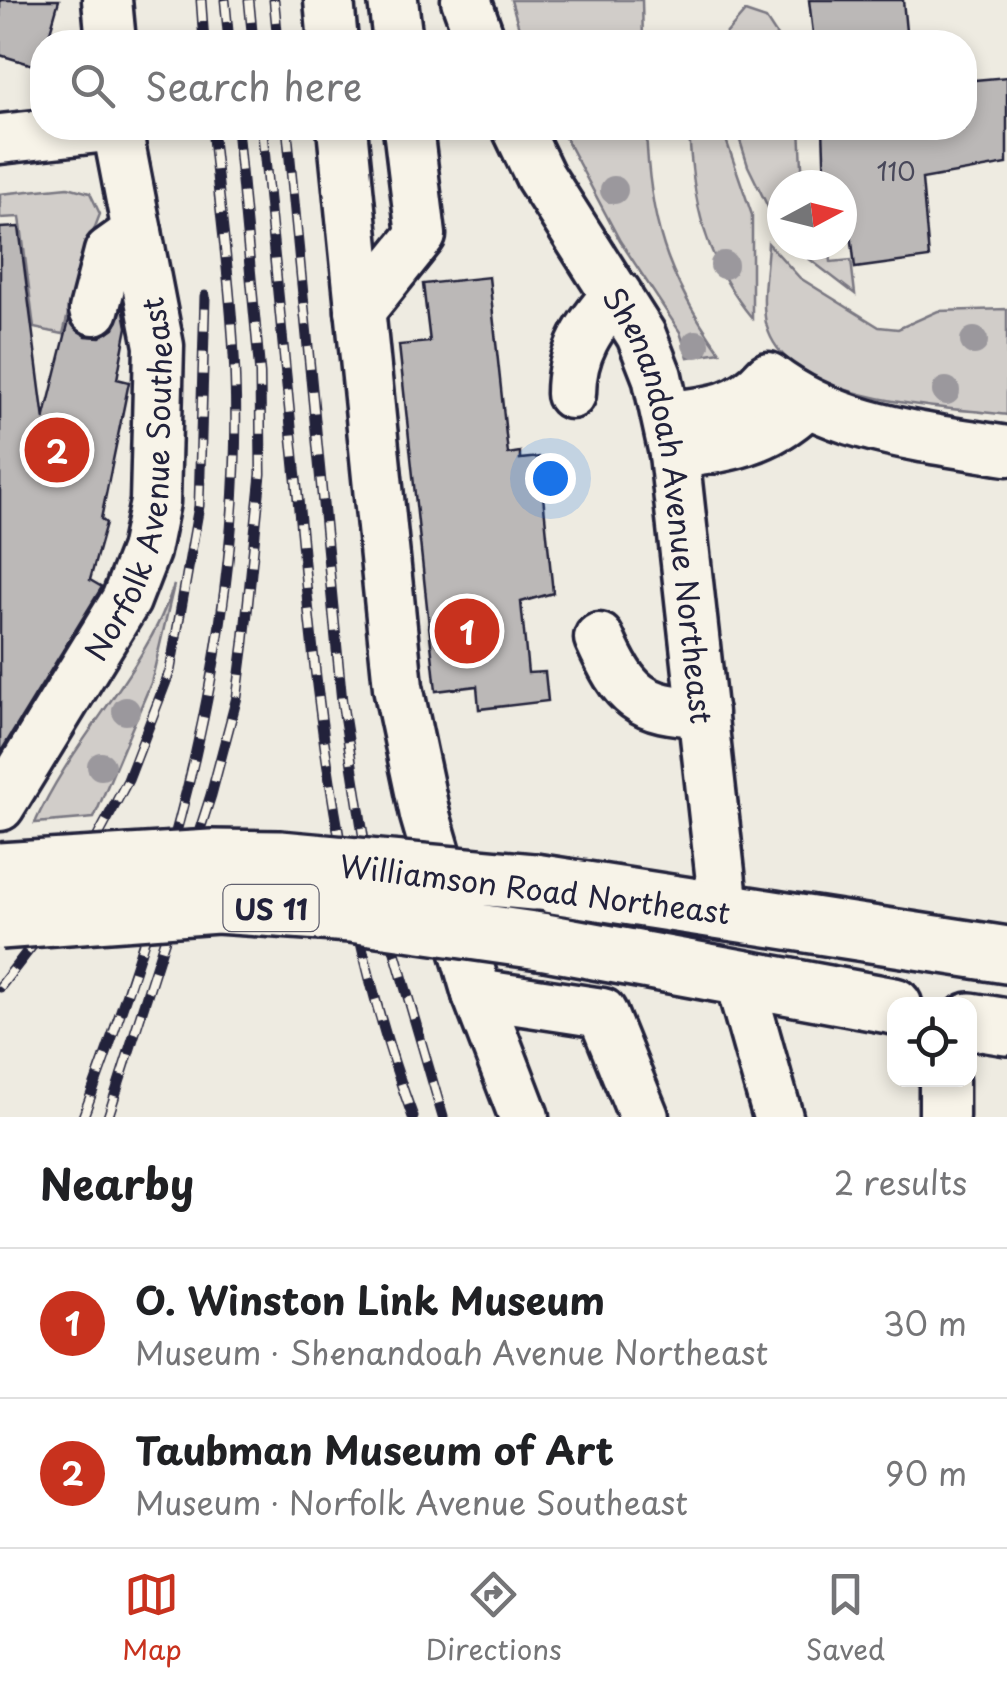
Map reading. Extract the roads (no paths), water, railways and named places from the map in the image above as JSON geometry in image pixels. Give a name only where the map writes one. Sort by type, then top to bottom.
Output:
[{"type":"main road","name":"Williamson Road Northeast","points":[[0,872],[211,858],[280,859],[534,882],[1007,955]]},
{"type":"main road","name":"Williamson Road Northeast","points":[[0,921],[217,905],[351,914],[738,974],[887,1005]]},
{"type":"main road","points":[[977,1022],[1007,1027]]},
{"type":"street","points":[[107,0],[110,30]]},
{"type":"street","points":[[329,0],[332,30]]},
{"type":"street","points":[[393,0],[397,30]]},
{"type":"street","points":[[466,0],[477,30]]},
{"type":"street","points":[[0,139],[30,136]]},
{"type":"street","name":"Norfolk Avenue Southeast","points":[[0,806],[126,600],[145,551],[155,502],[159,346],[119,140]]},
{"type":"street","points":[[343,140],[398,687],[425,815],[477,994],[524,1117]]},
{"type":"street","points":[[360,311],[420,235],[409,140]]},
{"type":"street","name":"Shenandoah Avenue Northeast","points":[[523,140],[558,207],[641,335],[670,435],[724,910]]},
{"type":"street","points":[[94,310],[109,252],[136,232]]},
{"type":"street","points":[[571,394],[576,350],[592,322],[617,294]]},
{"type":"street","points":[[670,435],[744,401],[768,377],[806,404],[906,434],[1007,451]]},
{"type":"street","points":[[670,435],[748,442],[774,430],[806,404]]},
{"type":"street","points":[[599,638],[614,673],[634,697],[668,711],[704,712]]},
{"type":"street","points":[[738,974],[778,1117]]},
{"type":"street","points":[[477,994],[602,1012],[644,1117]]},
{"type":"street","points":[[944,1087],[944,1117]]},
{"type":"railway","points":[[201,0],[203,30]]},
{"type":"railway","points":[[225,0],[228,30]]},
{"type":"railway","points":[[249,0],[252,30]]},
{"type":"railway","points":[[274,0],[277,30]]},
{"type":"railway","points":[[83,1117],[172,847],[214,661],[227,567],[235,473],[235,377],[213,140]]},
{"type":"railway","points":[[108,1117],[211,795],[237,697],[261,474],[260,374],[238,140]]},
{"type":"railway","points":[[263,140],[323,734],[366,966],[413,1117]]},
{"type":"railway","points":[[288,140],[342,702],[366,853],[443,1117]]},
{"type":"railway","points":[[0,987],[56,915],[128,780],[170,671],[199,506],[205,296]]},
{"type":"place","name":"Taubman Museum of Art","points":[[57,450]]},
{"type":"place","name":"O. Winston Link Museum","points":[[467,631]]}]
